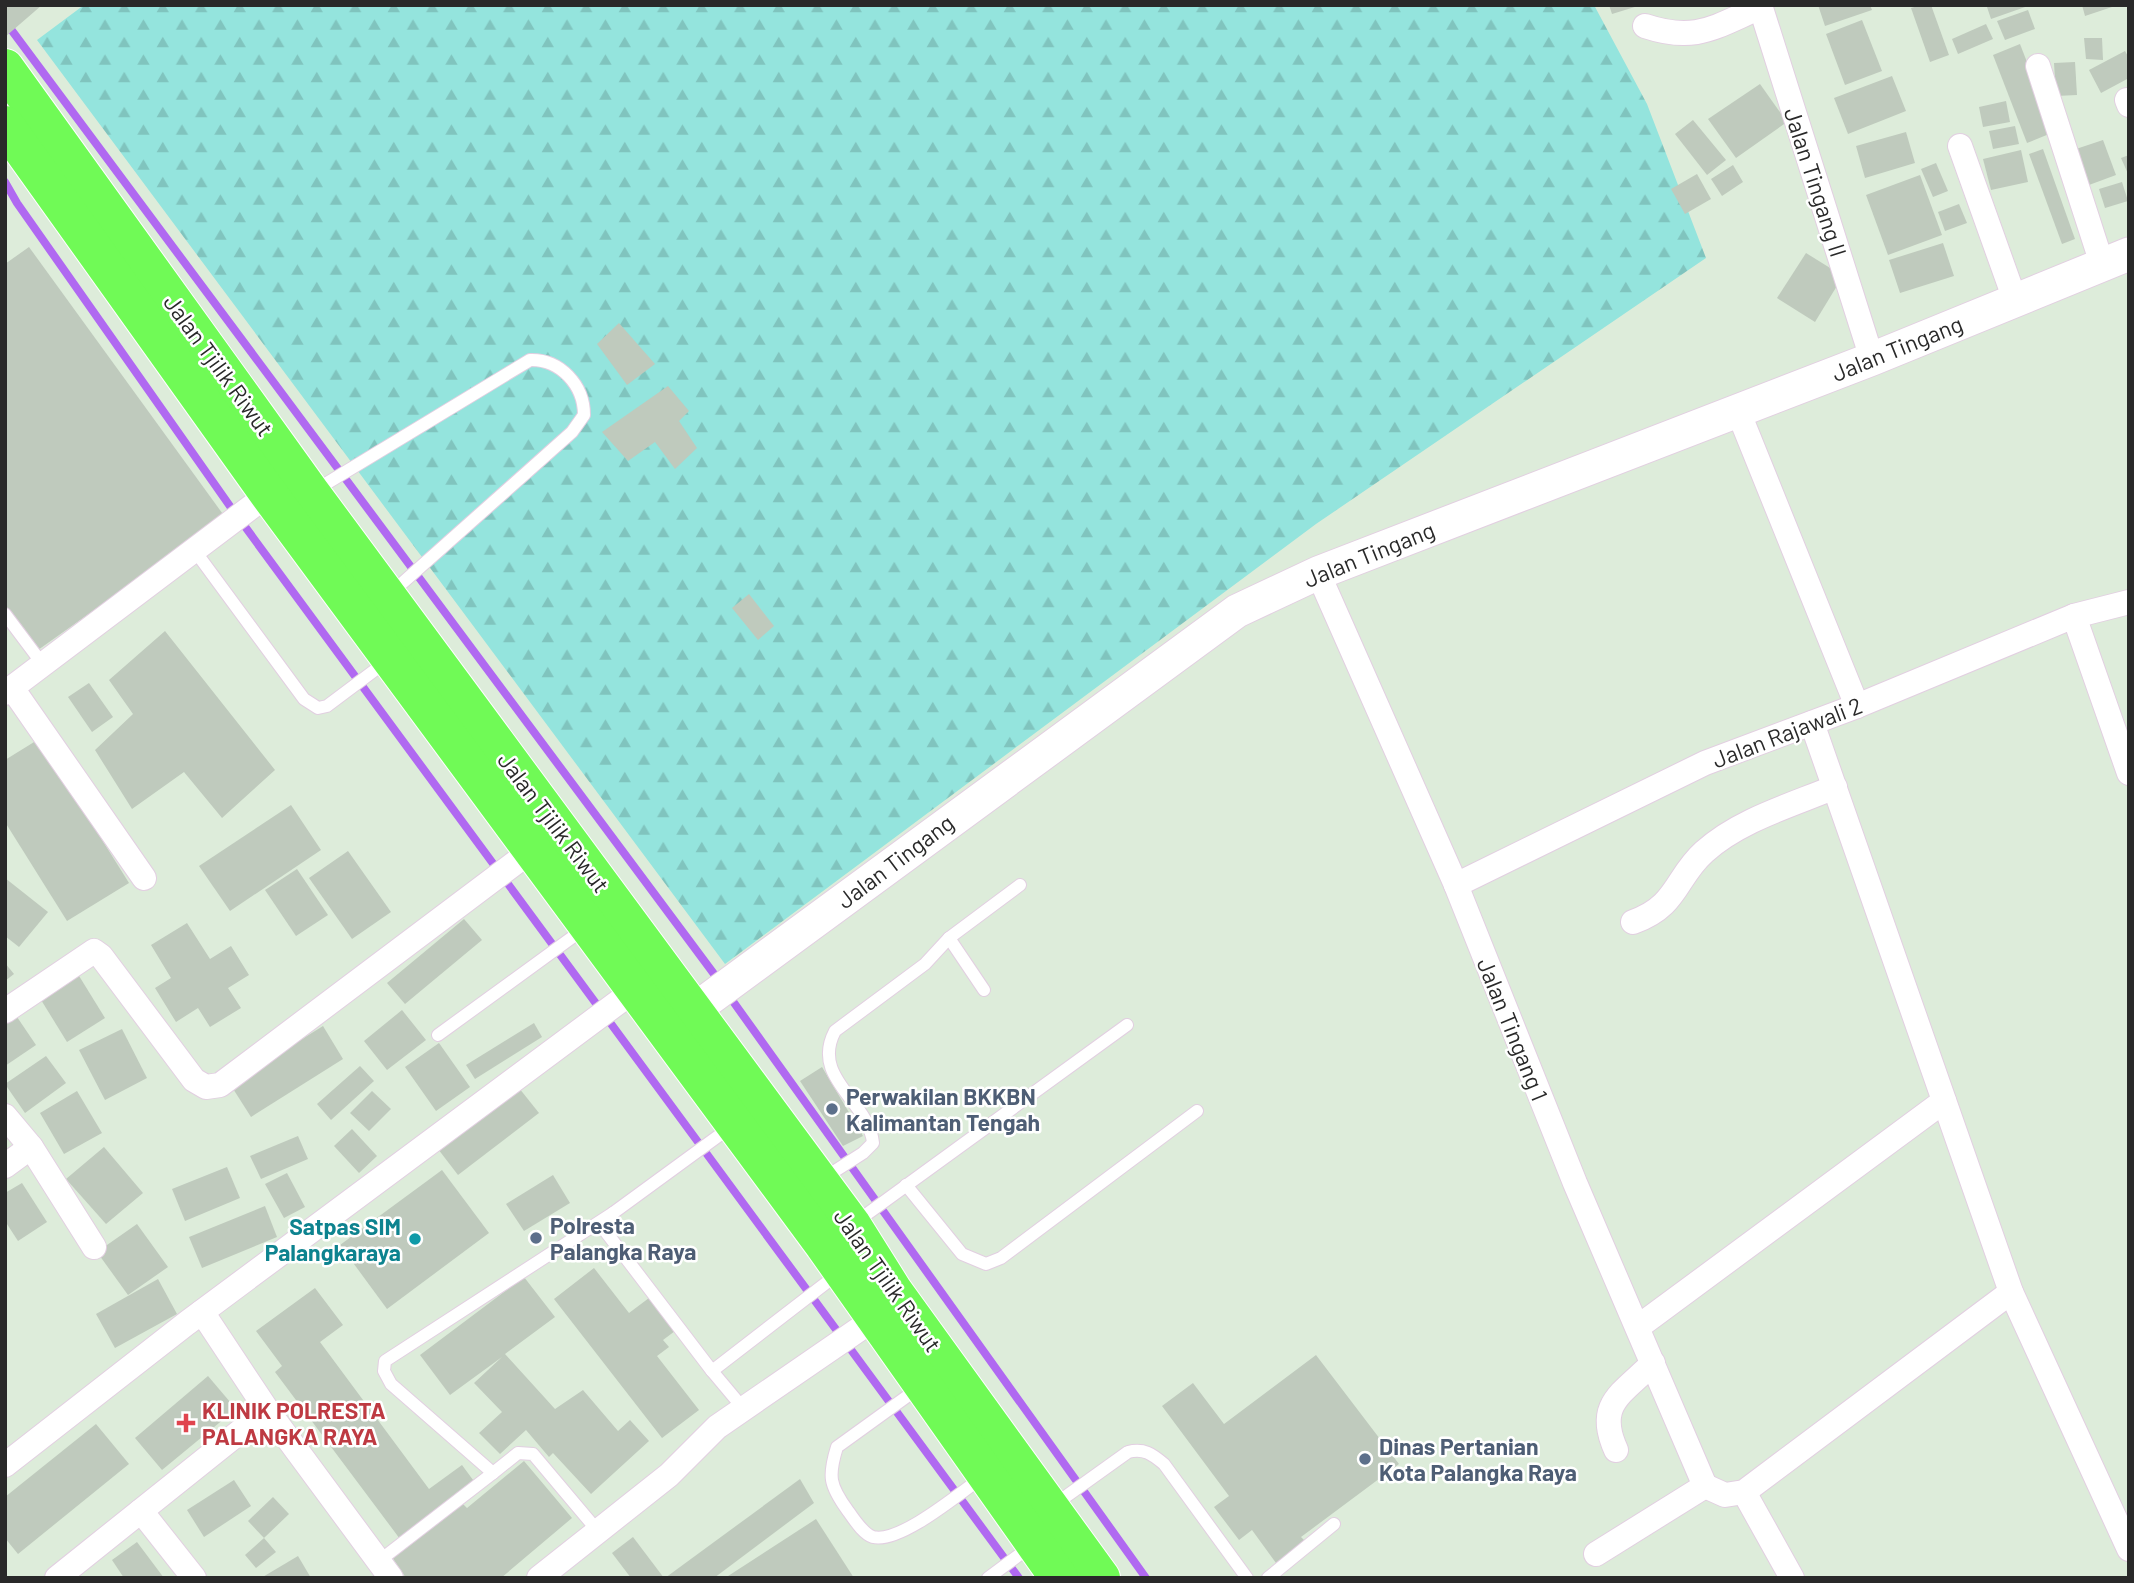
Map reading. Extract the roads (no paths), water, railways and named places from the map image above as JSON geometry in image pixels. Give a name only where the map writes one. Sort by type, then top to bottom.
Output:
[{"type":"highway","name":"Jalan Tjilik Riwut","points":[[5,68],[292,486],[390,659],[842,1271],[879,1307],[1051,1507],[1101,1578]]},
{"type":"highway","name":"Jalan Tjilik Riwut","points":[[8,134],[292,486],[387,596],[852,1225],[879,1307],[923,1385],[1059,1578]]},
{"type":"main road","name":"Jalan Tingang","points":[[694,1010],[1209,629],[1262,597],[1872,359],[2115,259]]},
{"type":"street","points":[[1645,26],[1671,35],[1692,34],[1760,6]]},
{"type":"street","name":"Jalan Tingang II","points":[[1760,6],[1872,359]]},
{"type":"street","points":[[2038,66],[2115,259]]},
{"type":"street","points":[[1960,146],[2015,300]]},
{"type":"street","points":[[1738,411],[1857,706]]},
{"type":"street","points":[[144,878],[9,691],[195,551],[292,486]]},
{"type":"street","name":"Jalan Tingang 1","points":[[1318,573],[1455,885],[1575,1183],[1704,1486]]},
{"type":"street","name":"Jalan Rajawali 2","points":[[1455,885],[1660,783],[1857,706],[2074,615],[2129,602]]},
{"type":"street","points":[[2074,615],[2129,774]]},
{"type":"street","points":[[1812,723],[2011,1292],[2129,1549]]},
{"type":"street","points":[[1633,922],[1649,917],[1663,906],[1703,852],[1752,822],[1835,787]]},
{"type":"street","points":[[5,1011],[94,951],[101,956],[194,1080],[206,1087],[220,1085],[531,851]]},
{"type":"street","points":[[5,1465],[202,1312],[636,989]]},
{"type":"street","points":[[1638,1328],[1944,1101]]},
{"type":"street","points":[[5,1116],[31,1147],[94,1247]]},
{"type":"street","points":[[5,1166],[31,1147]]},
{"type":"street","points":[[1596,1554],[1704,1486],[1724,1495],[1744,1492],[2011,1292]]},
{"type":"street","points":[[539,1578],[669,1475],[717,1427],[879,1307]]},
{"type":"street","points":[[202,1312],[267,1410],[385,1569]]},
{"type":"street","points":[[1616,1450],[1607,1430],[1608,1412],[1653,1363]]},
{"type":"street","points":[[57,1578],[267,1410]]},
{"type":"street","points":[[1744,1492],[1792,1578]]},
{"type":"street","points":[[141,1511],[194,1578]]},
{"type":"lane","points":[[292,486],[530,360],[545,359],[578,388],[584,415],[572,432],[387,596]]},
{"type":"lane","points":[[195,551],[304,699],[318,708],[327,706],[390,659]]},
{"type":"lane","points":[[5,614],[44,666]]},
{"type":"lane","points":[[819,1181],[863,1153],[873,1143],[872,1131],[836,1080],[829,1062],[829,1042],[835,1031],[925,964],[949,937],[1020,885]]},
{"type":"lane","points":[[438,1035],[589,926]]},
{"type":"lane","points":[[949,937],[984,990]]},
{"type":"lane","points":[[852,1225],[1127,1025]]},
{"type":"lane","points":[[906,1185],[962,1254],[986,1264],[1001,1258],[1196,1111]]},
{"type":"lane","points":[[493,1473],[391,1384],[384,1371],[385,1361],[613,1213],[735,1124]]},
{"type":"lane","points":[[613,1213],[607,1222],[606,1232],[743,1408]]},
{"type":"lane","points":[[712,1371],[842,1271]]},
{"type":"lane","points":[[923,1385],[837,1447],[829,1478],[838,1497],[871,1537],[887,1538],[906,1530],[986,1475]]},
{"type":"lane","points":[[1051,1507],[1128,1452],[1140,1449],[1151,1453],[1164,1464],[1247,1578]]},
{"type":"lane","points":[[385,1569],[518,1453],[533,1454],[597,1530]]},
{"type":"lane","points":[[1268,1578],[1334,1524]]},
{"type":"lane","points":[[988,1578],[1034,1543]]},
{"type":"waterway","points":[[7,24],[720,982]]},
{"type":"waterway","points":[[5,182],[17,203],[232,509],[1019,1578]]},
{"type":"waterway","points":[[727,993],[1146,1578]]},
{"type":"place","name":"Perwakilan BKKBN Kalimantan Tengah","points":[[832,1109]]},
{"type":"place","name":"Polresta Palangka Raya","points":[[536,1238]]},
{"type":"place","name":"Satpas SIM Palangkaraya","points":[[415,1239]]},
{"type":"place","name":"KLINIK POLRESTA PALANGKA RAYA","points":[[186,1423]]},
{"type":"place","name":"Dinas Pertanian Kota Palangka Raya","points":[[1365,1459]]}]
